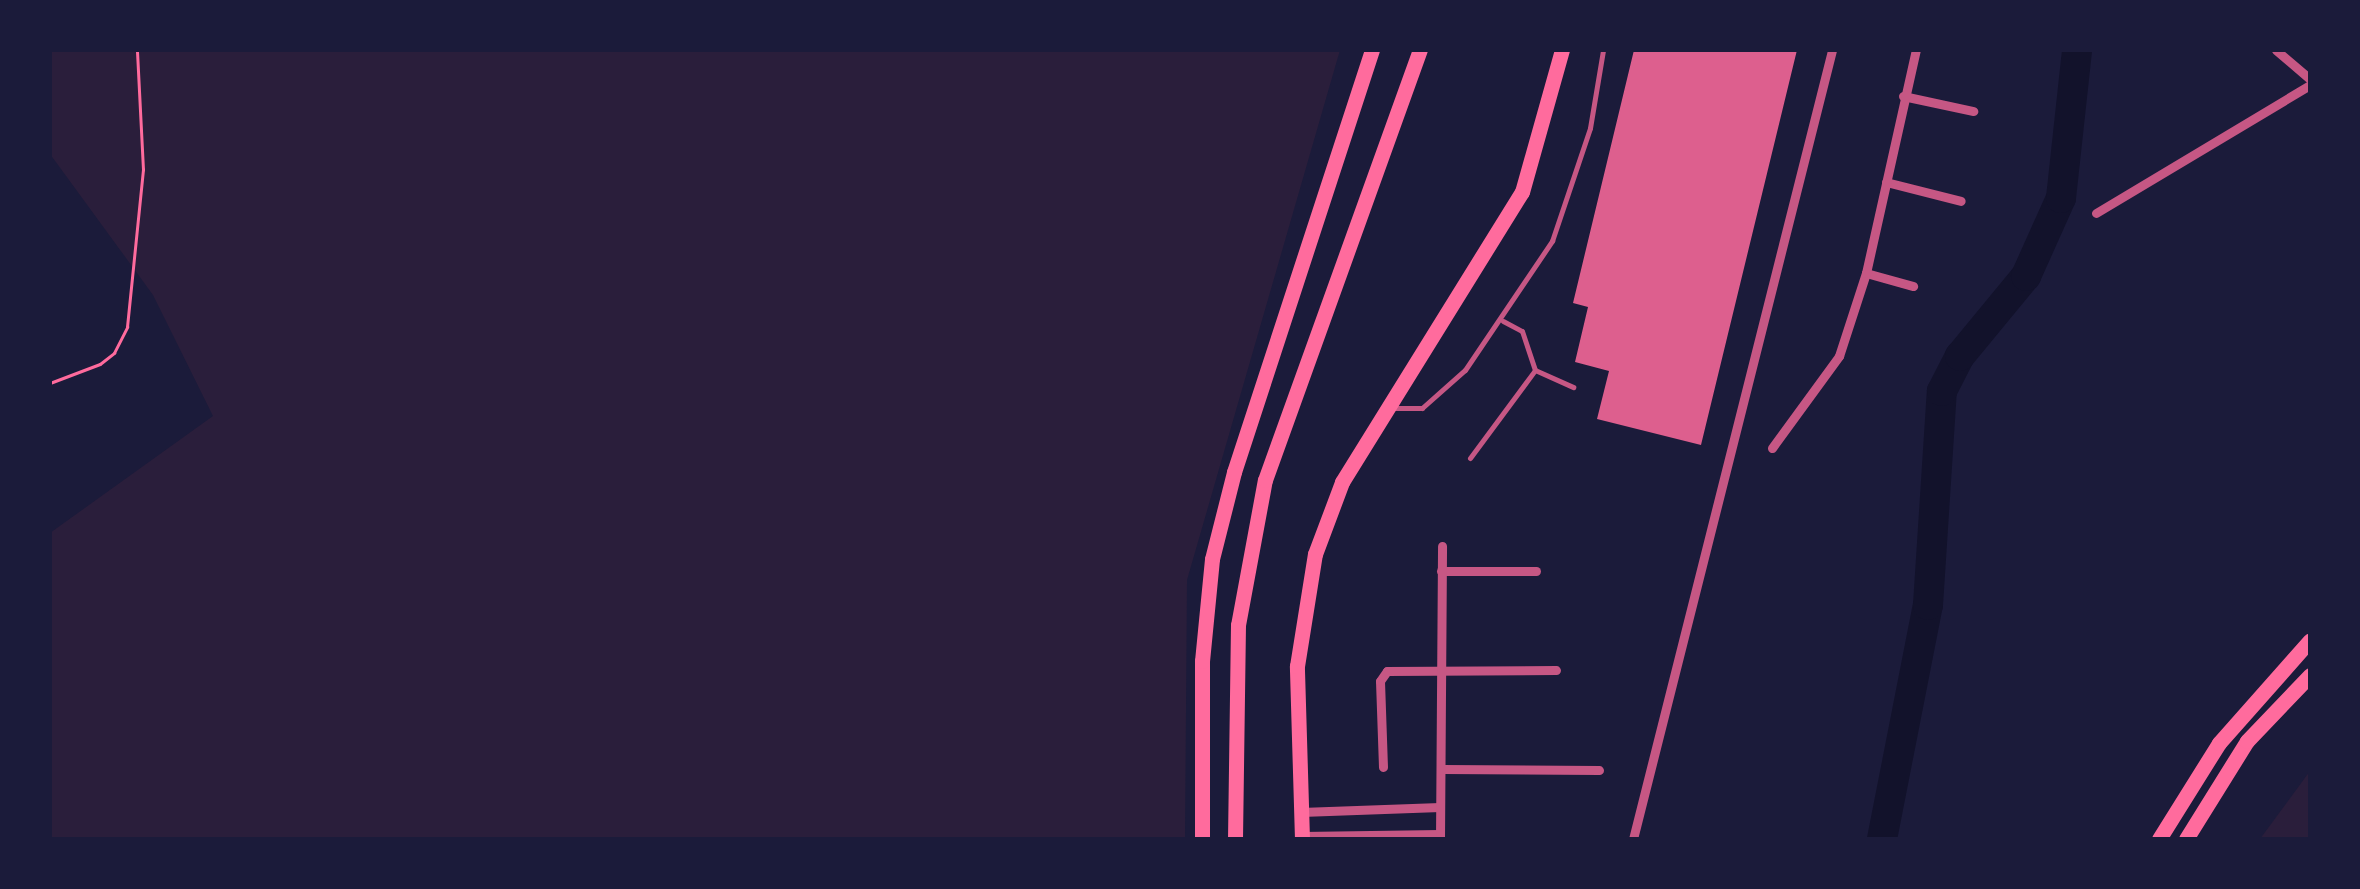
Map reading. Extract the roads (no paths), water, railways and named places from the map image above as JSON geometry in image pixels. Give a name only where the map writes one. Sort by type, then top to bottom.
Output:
[{"type":"main road","points":[[1202,839],[1202,661],[1212,560],[1372,50]]},
{"type":"main road","points":[[1234,839],[1238,625],[1261,498],[1420,50]]},
{"type":"main road","points":[[1302,837],[1297,666],[1304,600],[1342,482],[1522,192],[1562,50]]},
{"type":"main road","points":[[2160,839],[2218,742],[2310,640]]},
{"type":"main road","points":[[2186,839],[2247,741],[2310,675]]},
{"type":"street","points":[[1633,839],[1832,50]]},
{"type":"street","points":[[1772,448],[1839,356],[1866,273],[1916,50]]},
{"type":"street","points":[[2096,213],[2310,82],[2276,50]]},
{"type":"street","points":[[1904,96],[1973,111]]},
{"type":"street","points":[[1886,182],[1960,200]]},
{"type":"street","points":[[1866,273],[1913,286]]},
{"type":"street","points":[[1302,837],[1440,836],[1442,546]]},
{"type":"street","points":[[1441,570],[1536,570]]},
{"type":"street","points":[[1383,767],[1381,674],[1556,670]]},
{"type":"street","points":[[1442,768],[1599,770]]},
{"type":"street","points":[[1301,812],[1440,806]]},
{"type":"lane","points":[[1387,408],[1422,408],[1434,402],[1503,321],[1552,240],[1590,128],[1604,50]]},
{"type":"lane","points":[[1503,321],[1522,331],[1534,370],[1573,388]]},
{"type":"lane","points":[[1470,458],[1534,370]]},
{"type":"waterway","points":[[1882,839],[1928,605],[1942,391],[1960,356],[2026,276],[2061,198],[2077,50]]}]
